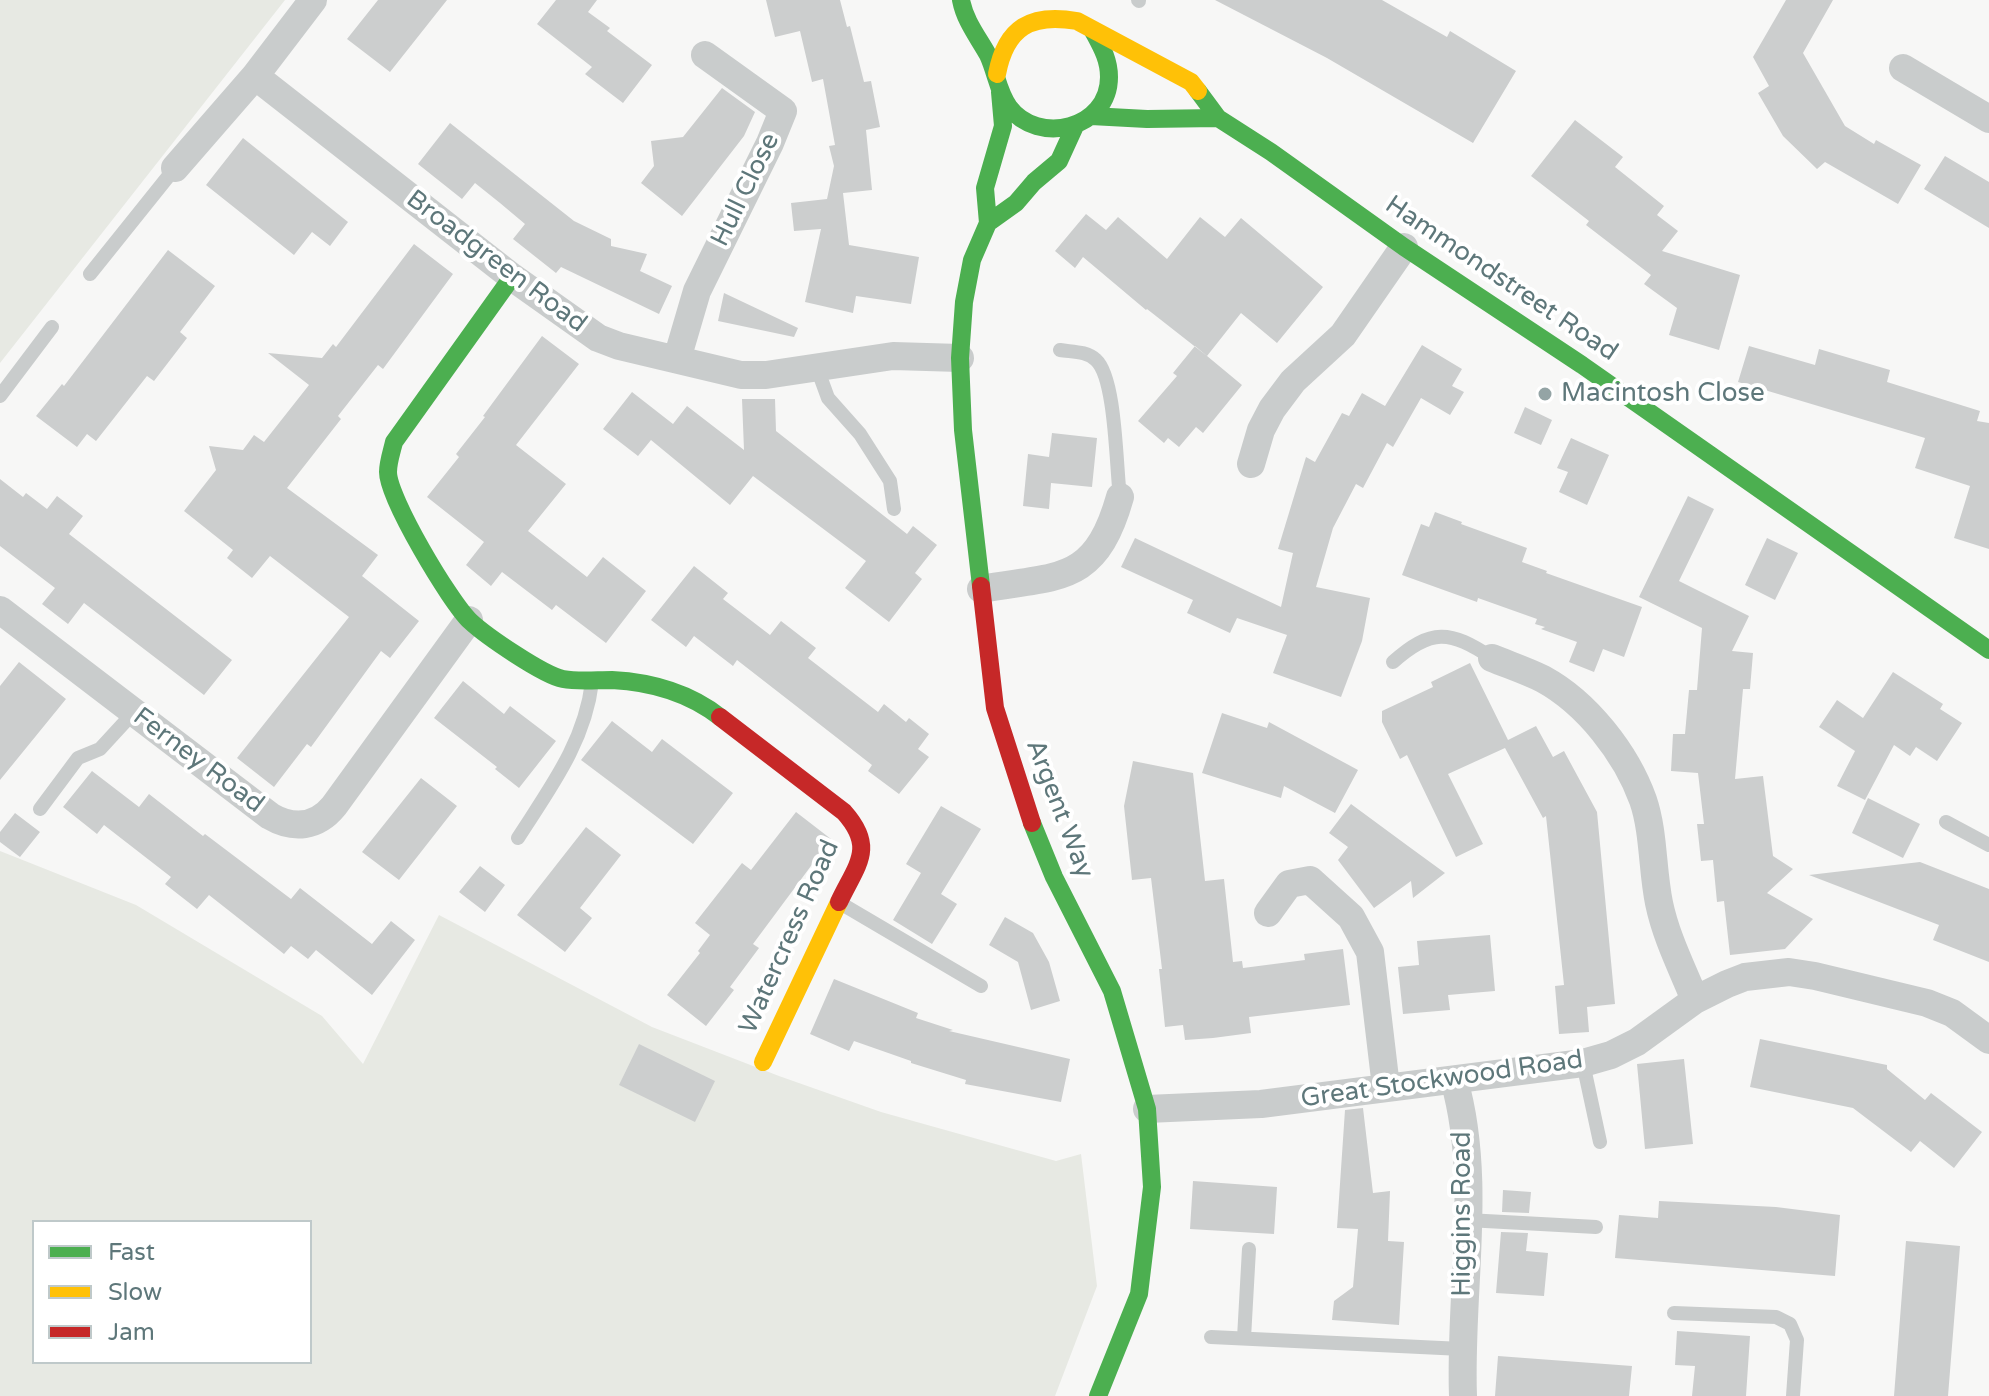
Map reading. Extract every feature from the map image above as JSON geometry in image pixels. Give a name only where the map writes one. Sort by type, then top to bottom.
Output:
[{"type":"street","points":[[175,168],[255,76],[313,0]]},
{"type":"street","points":[[961,0],[963,13],[982,43],[1009,108],[1022,120],[1039,128],[1057,130],[1083,121],[1218,118]]},
{"type":"street","name":"Hammondstreet Road","points":[[1014,5],[1038,18],[1057,16],[1077,21],[1191,82],[1218,118],[1582,365],[1989,650]]},
{"type":"street","points":[[999,83],[999,57],[1007,41],[1021,27],[1038,18]]},
{"type":"street","points":[[1083,121],[1107,94],[1111,65],[1105,47],[1093,31]]},
{"type":"street","name":"Hull Close","points":[[677,359],[697,291],[783,111],[705,55]]},
{"type":"street","points":[[1903,68],[1989,119]]},
{"type":"street","name":"Broadgreen Road","points":[[255,76],[512,277],[598,338],[741,375],[766,375],[893,356],[960,358]]},
{"type":"street","name":"Argent Way","points":[[999,83],[1003,126],[985,188],[988,223],[972,260],[964,302],[960,358],[963,430],[995,708],[1031,820],[1054,877],[1112,991],[1147,1109],[1152,1187],[1139,1294],[1098,1396]]},
{"type":"street","name":"Argent Way","points":[[988,223],[1016,203],[1034,182],[1059,161],[1083,121]]},
{"type":"street","points":[[1251,464],[1261,430],[1272,409],[1293,381],[1343,335],[1404,247]]},
{"type":"street","name":"Watercress Road","points":[[512,277],[394,442],[388,472],[391,488],[423,551],[469,620],[524,661],[563,679],[657,685],[703,704],[844,812],[859,829],[862,853],[763,1062]]},
{"type":"street","points":[[981,589],[1070,573],[1091,559],[1113,522],[1120,497]]},
{"type":"street","name":"Ferney Road","points":[[0,610],[270,816],[291,824],[313,823],[326,816],[469,620]]},
{"type":"street","points":[[1492,658],[1544,680],[1566,695],[1599,727],[1619,753],[1644,802],[1659,903],[1667,935],[1695,1000]]},
{"type":"street","points":[[1268,913],[1289,884],[1310,880],[1351,917],[1370,952],[1386,1087]]},
{"type":"street","name":"Great Stockwood Road","points":[[1147,1109],[1261,1104],[1583,1063],[1611,1055],[1637,1042],[1695,1000],[1745,977],[1789,972],[1927,1003],[1952,1013],[1989,1040]]},
{"type":"street","name":"Higgins Road","points":[[1454,1080],[1465,1128],[1467,1220],[1463,1396]]},
{"type":"lane","points":[[90,274],[175,168]]},
{"type":"lane","points":[[0,396],[52,327]]},
{"type":"lane","points":[[1060,350],[1094,357],[1102,367],[1113,414],[1120,497]]},
{"type":"lane","points":[[817,368],[828,398],[860,434],[890,481],[894,509]]},
{"type":"lane","points":[[1393,662],[1413,644],[1436,637],[1461,641],[1492,658]]},
{"type":"lane","points":[[518,838],[571,755],[589,707],[592,682]]},
{"type":"lane","points":[[40,809],[78,758],[100,749],[134,712]]},
{"type":"lane","points":[[1946,822],[1989,845]]},
{"type":"lane","points":[[840,903],[981,986]]},
{"type":"lane","points":[[1583,1063],[1600,1142]]},
{"type":"lane","points":[[1467,1220],[1596,1227]]},
{"type":"lane","points":[[1244,1338],[1249,1249]]},
{"type":"lane","points":[[1674,1313],[1776,1317],[1790,1324],[1797,1340],[1793,1396]]},
{"type":"lane","points":[[1211,1337],[1462,1349]]},
{"type":"shaded area","points":[[0,0],[285,0],[0,363]]},
{"type":"shaded area","points":[[0,851],[136,905],[322,1016],[363,1064],[439,915],[652,1027],[779,1076],[881,1112],[1056,1161],[1081,1154],[1097,1286],[1055,1396],[0,1396]]},
{"type":"building","points":[[378,0],[447,0],[390,72],[347,39]]},
{"type":"building","points":[[556,0],[597,0],[588,12],[610,28],[607,31],[652,65],[623,103],[585,74],[592,67],[537,24]]},
{"type":"building","points":[[766,0],[840,0],[864,82],[871,81],[880,127],[866,130],[872,190],[843,193],[849,245],[919,257],[911,304],[856,296],[853,313],[805,302],[821,229],[794,231],[791,203],[827,199],[834,166],[829,146],[835,145],[823,79],[812,82],[800,31],[775,37]]},
{"type":"building","points":[[1215,0],[1382,0],[1447,37],[1450,31],[1516,71],[1473,143],[1327,58]]},
{"type":"building","points":[[1786,0],[1833,0],[1803,53],[1845,126],[1874,144],[1876,140],[1921,165],[1898,204],[1825,162],[1817,169],[1783,136],[1758,93],[1769,86],[1753,57]]},
{"type":"building","points":[[722,88],[755,112],[744,136],[682,216],[641,183],[654,166],[651,141],[683,137]]},
{"type":"building","points":[[1575,120],[1623,157],[1615,167],[1664,206],[1657,215],[1678,231],[1662,251],[1740,275],[1719,350],[1669,335],[1677,308],[1644,284],[1651,275],[1586,225],[1589,221],[1531,176]]},
{"type":"building","points":[[450,123],[574,221],[611,239],[611,246],[647,254],[640,271],[672,286],[659,314],[561,267],[556,273],[513,239],[525,224],[475,183],[462,199],[418,164]]},
{"type":"building","points":[[243,138],[348,222],[330,246],[312,232],[294,255],[206,185]]},
{"type":"building","points":[[1945,156],[1989,182],[1989,228],[1924,189]]},
{"type":"building","points":[[1086,214],[1106,230],[1118,217],[1167,259],[1200,217],[1225,237],[1241,218],[1323,287],[1277,343],[1241,313],[1207,356],[1083,257],[1075,268],[1055,251]]},
{"type":"building","points":[[414,244],[453,274],[383,369],[378,365],[338,416],[341,419],[287,488],[378,555],[362,576],[419,621],[390,658],[381,651],[311,747],[307,744],[274,787],[237,758],[349,617],[270,556],[252,578],[227,558],[233,550],[184,511],[216,470],[209,446],[243,450],[254,435],[264,442],[309,385],[268,353],[322,358],[333,344],[336,347]]},
{"type":"building","points":[[168,250],[215,286],[180,332],[187,338],[154,381],[147,376],[96,441],[87,434],[77,447],[36,416],[62,384],[64,386]]},
{"type":"building","points":[[724,293],[798,328],[794,337],[718,321]]},
{"type":"building","points":[[542,336],[579,364],[516,445],[566,484],[528,531],[587,577],[603,557],[646,591],[606,643],[556,605],[552,610],[502,572],[491,586],[466,565],[484,542],[427,497],[459,457],[456,454]]},
{"type":"building","points":[[1422,345],[1462,369],[1452,386],[1464,392],[1450,415],[1421,398],[1393,447],[1387,443],[1363,488],[1356,484],[1333,528],[1316,587],[1370,598],[1362,641],[1341,697],[1273,673],[1287,635],[1237,618],[1230,633],[1187,613],[1193,600],[1121,567],[1135,538],[1281,607],[1293,553],[1278,549],[1306,457],[1315,462],[1342,413],[1349,416],[1362,393],[1385,406]]},
{"type":"building","points":[[1195,346],[1242,385],[1203,433],[1196,427],[1179,447],[1168,438],[1164,443],[1138,421],[1177,376],[1173,373]]},
{"type":"building","points":[[1749,346],[1815,365],[1819,349],[1890,370],[1887,382],[1980,411],[1977,421],[1989,423],[1989,549],[1954,538],[1970,486],[1915,468],[1925,438],[1738,382]]},
{"type":"building","points":[[632,392],[673,424],[687,406],[744,450],[742,399],[775,399],[776,431],[907,534],[913,526],[937,545],[915,573],[922,579],[889,622],[845,588],[866,561],[753,476],[730,505],[651,440],[638,456],[603,429]]},
{"type":"building","points":[[1525,407],[1552,420],[1541,445],[1514,433]]},
{"type":"building","points":[[1052,433],[1097,438],[1092,487],[1051,483],[1049,509],[1023,506],[1028,454],[1049,457]]},
{"type":"building","points":[[1571,438],[1609,455],[1587,505],[1559,492],[1568,472],[1557,468]]},
{"type":"building","points":[[0,479],[23,497],[26,493],[47,509],[57,496],[83,516],[69,534],[232,660],[204,695],[84,603],[68,624],[42,604],[55,588],[0,546]]},
{"type":"building","points":[[1688,496],[1714,509],[1679,581],[1749,616],[1732,651],[1753,653],[1750,689],[1743,689],[1735,779],[1763,776],[1773,856],[1793,869],[1767,893],[1813,919],[1785,949],[1730,955],[1724,901],[1717,902],[1713,860],[1701,861],[1697,824],[1704,824],[1698,773],[1671,771],[1673,734],[1685,734],[1689,690],[1697,690],[1702,628],[1639,597]]},
{"type":"building","points":[[1435,512],[1527,548],[1522,562],[1642,607],[1624,657],[1603,649],[1594,672],[1569,662],[1577,642],[1541,629],[1545,627],[1535,624],[1537,619],[1478,598],[1477,602],[1402,575],[1421,524],[1429,527]]},
{"type":"building","points":[[1767,538],[1798,553],[1775,600],[1745,585]]},
{"type":"building","points":[[694,566],[728,593],[723,599],[770,635],[781,621],[816,648],[808,658],[878,712],[884,704],[906,722],[909,718],[929,734],[918,749],[929,757],[899,794],[868,771],[872,765],[737,660],[733,666],[694,636],[686,647],[651,620]]},
{"type":"building","points":[[19,662],[66,699],[0,780],[0,686]]},
{"type":"building","points":[[1470,663],[1508,740],[1536,726],[1553,757],[1564,751],[1597,812],[1615,1004],[1587,1007],[1589,1032],[1559,1034],[1555,986],[1564,985],[1546,816],[1543,818],[1505,748],[1448,774],[1483,844],[1456,857],[1407,755],[1400,759],[1382,722],[1382,711],[1433,687],[1431,682]]},
{"type":"building","points":[[1893,672],[1943,704],[1940,709],[1962,723],[1937,761],[1916,747],[1910,756],[1894,745],[1865,800],[1837,786],[1855,751],[1819,727],[1837,700],[1863,718]]},
{"type":"building","points":[[463,681],[504,714],[510,706],[556,741],[519,788],[434,718]]},
{"type":"building","points":[[1222,713],[1267,728],[1269,722],[1358,770],[1335,813],[1284,786],[1281,798],[1202,773]]},
{"type":"building","points":[[612,721],[652,752],[662,739],[733,793],[693,844],[581,760]]},
{"type":"building","points":[[1133,761],[1193,773],[1205,881],[1224,879],[1233,962],[1242,961],[1243,968],[1305,960],[1304,954],[1343,949],[1350,1005],[1249,1017],[1251,1033],[1213,1038],[1185,1040],[1183,1025],[1165,1027],[1159,969],[1162,969],[1151,878],[1132,880],[1124,806]]},
{"type":"building","points":[[92,771],[139,807],[149,794],[291,899],[300,888],[372,944],[391,921],[415,940],[372,995],[316,950],[308,959],[291,946],[284,954],[209,895],[197,909],[165,884],[171,877],[104,825],[97,834],[63,807]]},
{"type":"building","points":[[421,778],[457,806],[399,880],[362,852]]},
{"type":"building","points":[[1868,798],[1920,824],[1903,858],[1852,833]]},
{"type":"building","points":[[1351,804],[1445,873],[1413,898],[1411,881],[1374,908],[1338,860],[1348,847],[1329,833]]},
{"type":"building","points":[[941,806],[981,829],[941,894],[957,904],[932,944],[893,920],[921,873],[906,864]]},
{"type":"building","points":[[796,812],[831,839],[753,944],[759,948],[730,987],[734,990],[706,1026],[667,995],[710,935],[695,923],[742,863],[751,870]]},
{"type":"building","points":[[15,813],[40,832],[20,857],[0,842],[0,832]]},
{"type":"building","points":[[586,827],[621,855],[580,908],[592,918],[565,952],[517,915]]},
{"type":"building","points":[[1920,862],[1989,889],[1989,962],[1933,940],[1939,925],[1809,875]]},
{"type":"building","points":[[480,866],[505,885],[485,912],[459,892]]},
{"type":"building","points":[[1005,917],[1033,933],[1049,962],[1060,1001],[1031,1010],[1018,962],[989,945]]},
{"type":"building","points":[[1490,935],[1495,991],[1448,995],[1450,1010],[1403,1014],[1398,967],[1419,965],[1417,941]]},
{"type":"building","points":[[834,979],[918,1013],[916,1018],[953,1030],[949,1031],[1070,1059],[1061,1102],[965,1084],[966,1080],[854,1041],[849,1051],[810,1034]]},
{"type":"building","points":[[1760,1039],[1887,1065],[1887,1069],[1925,1100],[1931,1093],[1982,1132],[1954,1168],[1920,1141],[1911,1152],[1853,1108],[1750,1087]]},
{"type":"building","points":[[639,1044],[715,1081],[695,1122],[619,1085]]},
{"type":"building","points":[[1684,1059],[1693,1144],[1645,1149],[1637,1064]]},
{"type":"building","points":[[1363,1108],[1373,1193],[1390,1191],[1388,1241],[1404,1242],[1399,1325],[1332,1320],[1334,1301],[1353,1287],[1358,1229],[1337,1228],[1345,1110]]},
{"type":"building","points":[[1193,1181],[1277,1187],[1274,1234],[1190,1229]]},
{"type":"building","points":[[1503,1190],[1531,1192],[1529,1213],[1502,1212]]},
{"type":"building","points":[[1659,1201],[1776,1207],[1840,1215],[1835,1276],[1615,1258],[1619,1215],[1658,1218]]},
{"type":"building","points":[[1501,1232],[1528,1233],[1526,1251],[1548,1253],[1544,1296],[1496,1293]]},
{"type":"building","points":[[1906,1241],[1960,1246],[1948,1396],[1894,1396]]},
{"type":"building","points":[[1677,1331],[1750,1336],[1746,1396],[1692,1396],[1695,1366],[1675,1365]]},
{"type":"building","points":[[1498,1356],[1632,1366],[1629,1396],[1495,1396]]},
{"type":"traffic: fast","points":[[961,0],[969,22],[988,55],[1005,101],[1022,119],[1037,126],[1070,126],[1085,120],[1106,95],[1108,64],[1093,31]]},
{"type":"traffic: fast","points":[[1198,91],[1218,118],[1582,365],[1989,650]]},
{"type":"traffic: fast","points":[[981,586],[963,430],[960,358],[964,302],[972,260],[988,223],[985,188],[1003,126],[1000,92]]},
{"type":"traffic: fast","points":[[1091,116],[1218,118]]},
{"type":"traffic: fast","points":[[988,223],[1016,203],[1034,182],[1059,161],[1075,126]]},
{"type":"traffic: fast","points":[[512,277],[394,442],[388,472],[398,504],[461,610],[478,628],[515,654],[563,679],[627,681],[669,690],[695,701],[720,717]]},
{"type":"traffic: fast","points":[[1032,823],[1054,877],[1112,991],[1147,1109],[1152,1187],[1139,1294],[1098,1396]]},
{"type":"traffic: slow","points":[[997,74],[1001,58],[1014,34],[1034,22],[1061,19],[1077,21],[1191,82],[1198,91]]},
{"type":"traffic: slow","points":[[763,1062],[839,902]]},
{"type":"traffic: jam","points":[[981,586],[995,708],[1032,823]]},
{"type":"traffic: jam","points":[[720,717],[844,812],[854,825],[861,846],[860,856],[839,902]]},
{"type":"place","name":"Macintosh Close","points":[[1545,394]]}]
